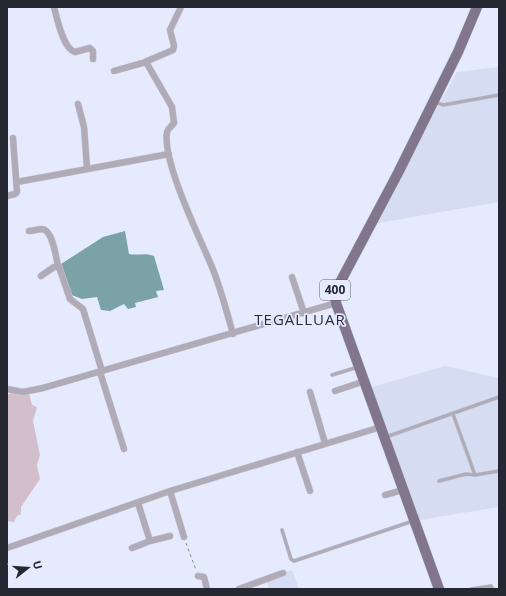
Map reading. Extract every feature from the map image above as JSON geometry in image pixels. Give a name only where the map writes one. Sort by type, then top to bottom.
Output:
[{"type":"main road","name":"400","points":[[439,589],[336,303],[336,288],[398,173],[458,52],[477,7]]},
{"type":"street","points":[[54,7],[63,37],[70,48],[76,52],[90,48],[93,51],[93,60]]},
{"type":"street","points":[[114,71],[145,62],[173,50],[174,46],[170,30],[182,7]]},
{"type":"street","points":[[145,62],[165,92],[172,107],[174,123],[169,128],[167,133],[169,154],[186,207],[213,269],[233,334]]},
{"type":"street","points":[[78,104],[84,127],[87,168]]},
{"type":"street","points":[[7,196],[15,194],[17,182],[12,138]]},
{"type":"street","points":[[17,182],[169,154]]},
{"type":"street","points":[[29,232],[42,229],[47,232],[52,241],[58,266],[70,299],[83,309],[124,449]]},
{"type":"street","points":[[41,276],[58,266]]},
{"type":"street","points":[[292,277],[304,313]]},
{"type":"street","points":[[7,389],[23,392],[43,388],[336,303]]},
{"type":"street","points":[[335,391],[365,381]]},
{"type":"street","points":[[310,392],[325,444]]},
{"type":"street","points":[[7,548],[170,491],[381,427]]},
{"type":"street","points":[[297,452],[310,491]]},
{"type":"street","points":[[385,495],[403,490]]},
{"type":"street","points":[[170,491],[184,537]]},
{"type":"street","points":[[138,502],[150,541]]},
{"type":"street","points":[[132,548],[150,541],[170,536]]},
{"type":"street","points":[[239,589],[283,573]]},
{"type":"street","points":[[198,576],[204,577],[207,589]]},
{"type":"lane","points":[[434,101],[443,106],[499,95]]},
{"type":"lane","points":[[332,375],[360,367]]},
{"type":"lane","points":[[385,438],[499,397]]},
{"type":"lane","points":[[453,414],[475,475]]},
{"type":"lane","points":[[439,481],[466,474],[475,475],[499,471]]},
{"type":"lane","points":[[282,530],[291,559],[294,561],[415,521]]},
{"type":"lane","points":[[471,589],[490,586],[492,589]]},
{"type":"path","points":[[184,537],[198,576]]},
{"type":"shaded area","points":[[499,67],[499,202],[373,224],[457,72]]},
{"type":"shaded area","points":[[125,231],[129,254],[148,254],[154,256],[164,290],[156,291],[158,297],[135,303],[136,307],[128,309],[124,304],[110,311],[101,310],[97,297],[82,299],[69,294],[61,264],[103,237]]},
{"type":"shaded area","points":[[445,366],[499,378],[499,507],[419,520],[369,388]]},
{"type":"shaded area","points":[[12,393],[20,395],[29,393],[32,405],[37,407],[33,421],[40,455],[37,465],[40,479],[21,507],[21,514],[17,516],[14,522],[7,521],[7,395]]},
{"type":"shaded area","points":[[292,570],[299,589],[269,589],[266,580]]},
{"type":"district","name":"TEGALLUAR","points":[[300,320]]}]
